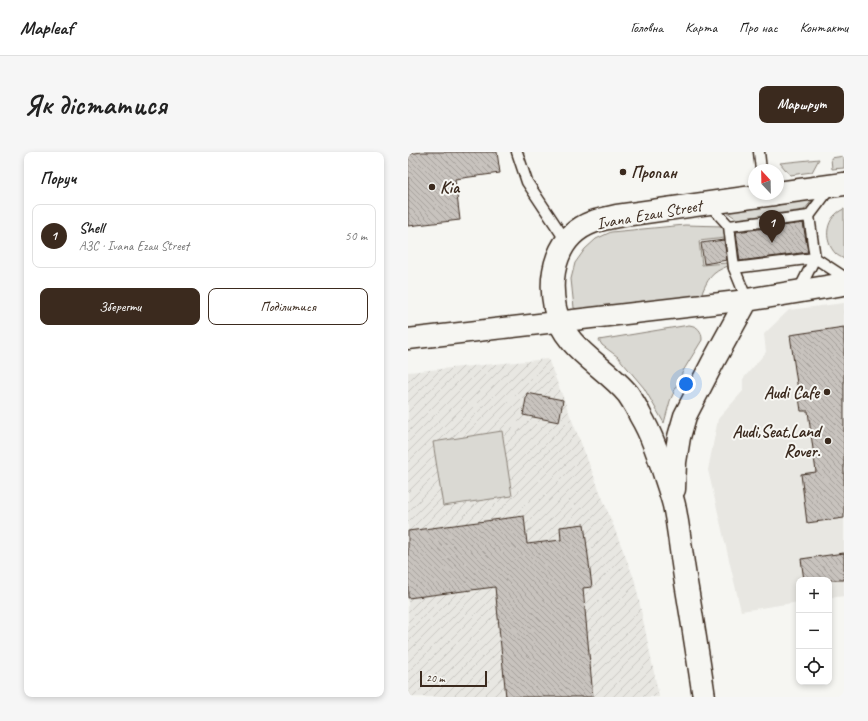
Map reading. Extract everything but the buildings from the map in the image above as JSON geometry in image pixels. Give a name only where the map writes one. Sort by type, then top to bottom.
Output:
[{"type":"main road","name":"Ivana Ezau Street","points":[[784,192],[838,185]]},
{"type":"main road","name":"Ivana Ezau Street","points":[[674,504],[653,441],[641,415],[628,394],[609,375],[573,344],[559,322],[554,307],[554,268],[558,255],[566,241],[579,230],[592,222],[617,216],[748,197]]},
{"type":"main road","points":[[704,697],[674,504],[675,462],[685,416],[747,300],[844,284]]},
{"type":"street","points":[[408,339],[747,300]]},
{"type":"lane","points":[[517,152],[527,182],[566,241]]},
{"type":"lane","points":[[759,152],[760,164]]},
{"type":"lane","points":[[729,226],[809,216],[838,185]]},
{"type":"lane","points":[[708,203],[729,226],[734,268],[747,300]]},
{"type":"lane","points":[[798,292],[815,258],[809,216]]},
{"type":"lane","points":[[734,268],[815,258],[844,277]]},
{"type":"shaded area","points":[[844,156],[844,168],[832,169],[831,158]]},
{"type":"shaded area","points":[[819,159],[812,172],[790,175],[784,168],[784,164],[780,163]]},
{"type":"shaded area","points":[[815,197],[804,210],[737,219],[724,210]]},
{"type":"shaded area","points":[[844,209],[844,259],[837,255],[832,248],[829,242],[828,229],[833,217]]},
{"type":"shaded area","points":[[685,225],[723,226],[725,238],[699,241],[702,265],[727,263],[728,266],[718,271],[711,277],[701,296],[581,310],[574,308],[571,279],[575,263],[585,249],[596,239],[611,232]]},
{"type":"shaded area","points":[[844,303],[844,596],[832,598],[832,577],[796,577],[796,602],[741,611],[708,470],[718,419],[743,391],[743,379],[766,352],[764,334],[789,310]]},
{"type":"shaded area","points":[[689,325],[695,326],[699,330],[702,340],[683,371],[670,401],[664,423],[644,388],[618,357],[602,345],[599,340]]},
{"type":"shaded area","points":[[548,359],[635,581],[659,697],[408,697],[408,372]]},
{"type":"shaded area","points":[[502,431],[512,496],[443,506],[433,442]]},
{"type":"place","name":"Пропан","points":[[623,172]]},
{"type":"place","name":"Kia","points":[[432,187]]},
{"type":"place","name":"Shell","points":[[772,243]]},
{"type":"place","name":"Audi Cafe","points":[[827,392]]},
{"type":"place","name":"Audi,Seat,Land Rover.","points":[[828,441]]}]
